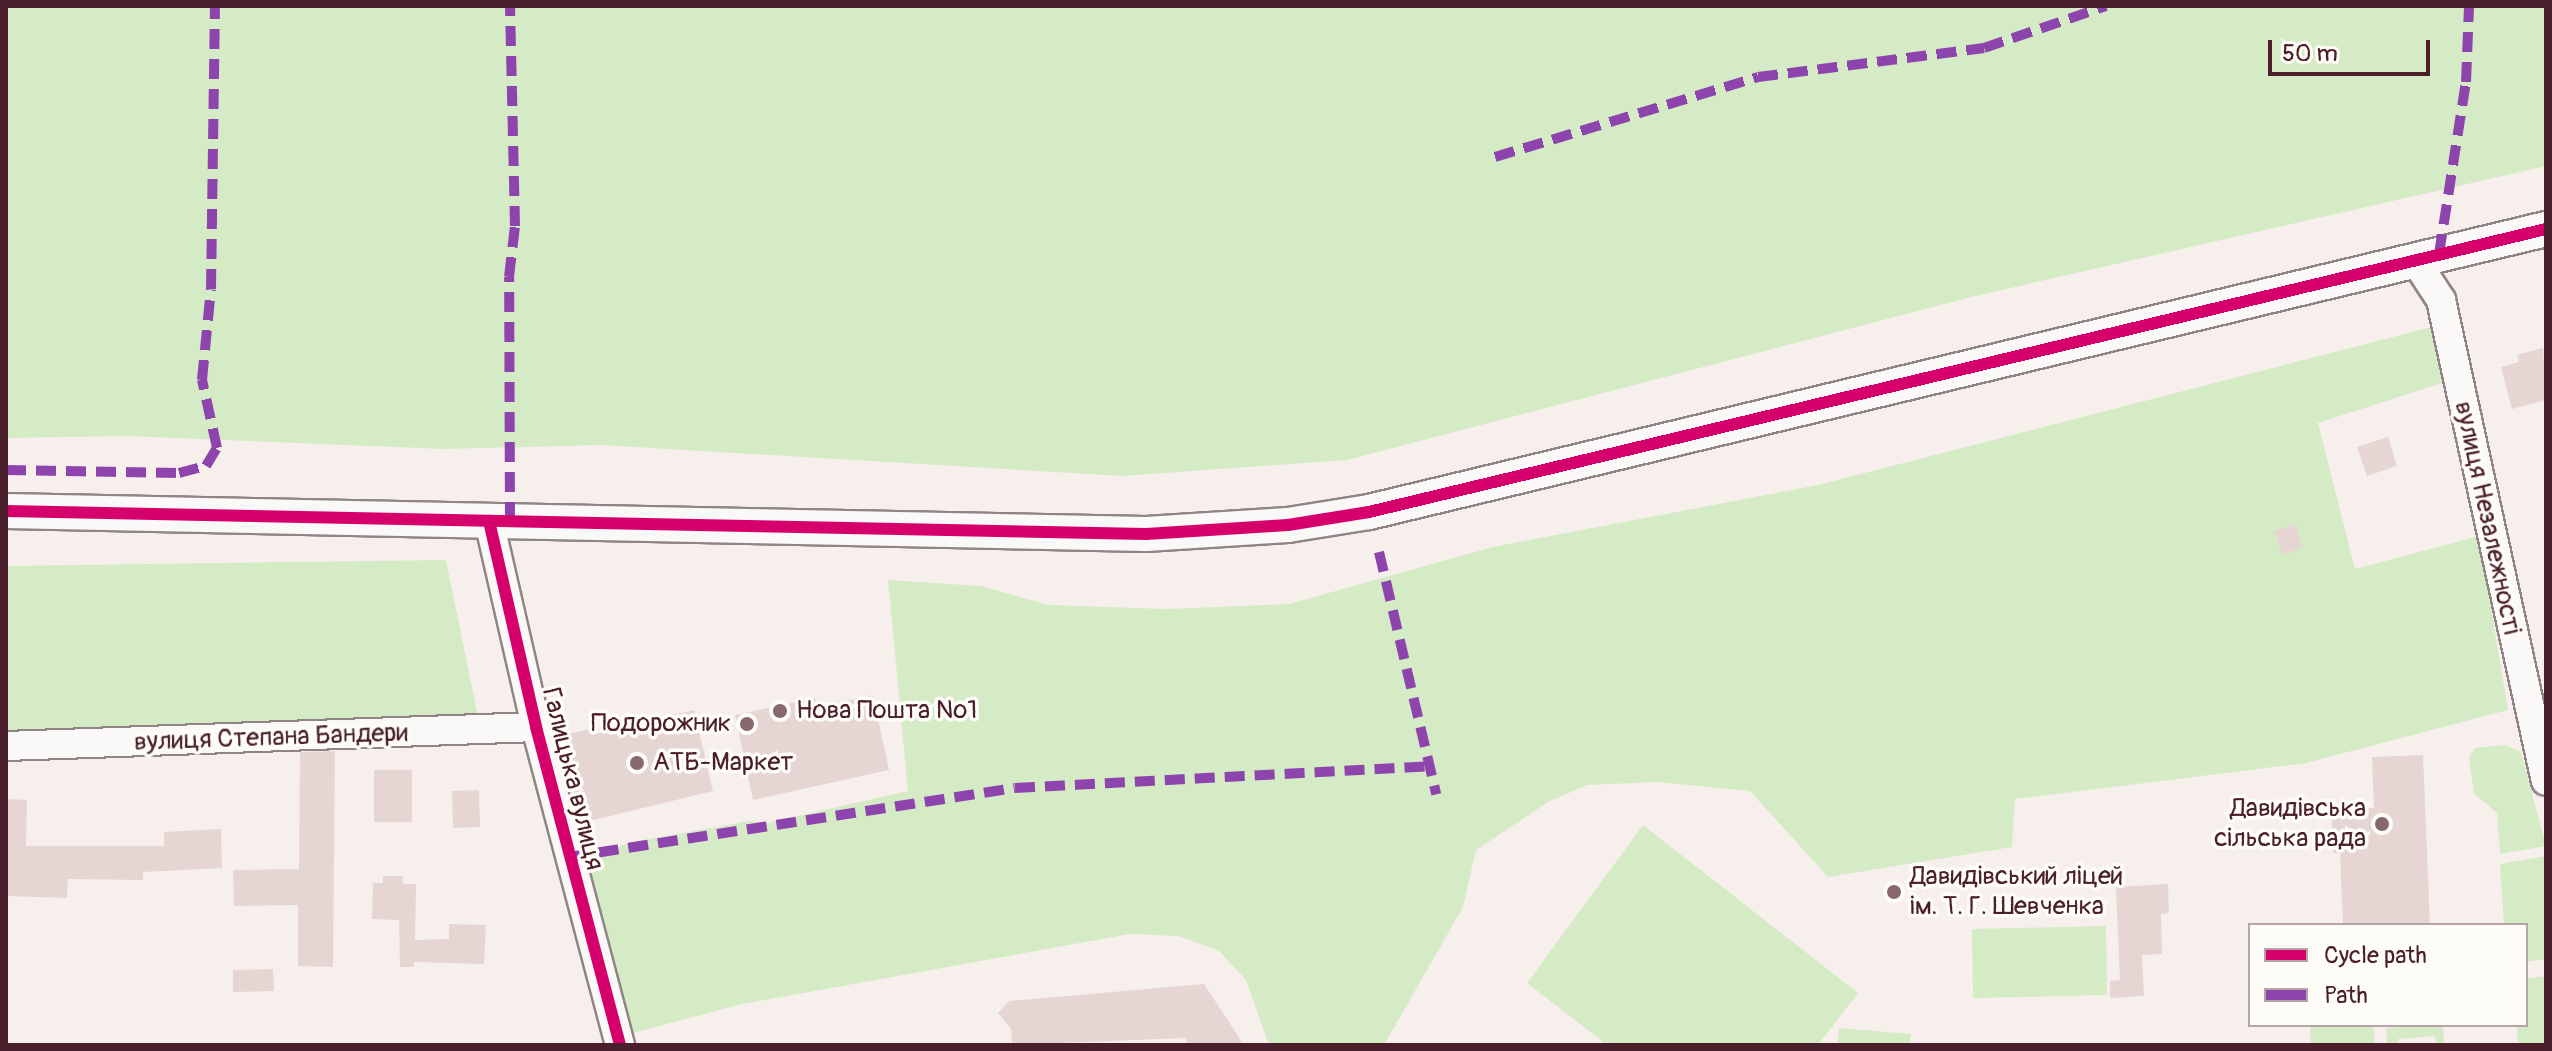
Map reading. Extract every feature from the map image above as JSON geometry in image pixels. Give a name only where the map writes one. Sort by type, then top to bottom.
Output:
[{"type":"main road","points":[[6,511],[1146,534],[1288,525],[1384,508],[2546,229]]},
{"type":"street","name":"вулиця Незалежності","points":[[2415,260],[2441,300],[2546,781]]},
{"type":"street","name":"Галицька вулиця","points":[[489,521],[536,727],[620,1045]]},
{"type":"street","name":"вулиця Степана Бандери","points":[[6,746],[536,727]]},
{"type":"green space","points":[[6,6],[2546,6],[2546,166],[1971,297],[1347,460],[1122,476],[601,445],[445,449],[126,436],[6,438]]},
{"type":"green space","points":[[2432,327],[2442,383],[2318,423],[2355,569],[2479,536],[2508,710],[2306,763],[2015,799],[2012,847],[1828,877],[1750,791],[1658,782],[1587,785],[1548,802],[1476,850],[1463,907],[1384,1045],[1269,1045],[1246,980],[1219,951],[1179,936],[1130,934],[742,1004],[633,1033],[587,860],[628,843],[749,821],[767,823],[908,791],[888,580],[981,586],[1049,605],[1167,609],[1289,604],[1493,547],[1818,485]]},
{"type":"green space","points":[[446,560],[478,717],[6,732],[6,566]]},
{"type":"green space","points":[[2505,745],[2521,752],[2546,846],[2500,854],[2497,813],[2474,794],[2469,758],[2475,748]]},
{"type":"green space","points":[[1643,825],[1858,993],[1818,1045],[1607,1045],[1527,983]]},
{"type":"green space","points":[[2546,856],[2546,959],[2528,962],[2528,923],[2504,923],[2500,864]]},
{"type":"green space","points":[[2106,926],[2107,995],[1973,998],[1972,929]]},
{"type":"green space","points":[[2546,976],[2546,1043],[2518,1045],[2517,1027],[2528,1027],[2528,979]]},
{"type":"green space","points":[[2310,1027],[2373,1027],[2375,1045],[2311,1045]]},
{"type":"green space","points":[[2443,1027],[2444,1045],[2436,1045],[2435,1036],[2398,1039],[2398,1045],[2387,1045],[2386,1028]]},
{"type":"green space","points":[[1839,1028],[1911,1034],[1910,1045],[1837,1045]]},
{"type":"building","points":[[2543,348],[2546,400],[2512,409],[2501,367],[2519,362],[2517,355]]},
{"type":"building","points":[[2388,437],[2397,466],[2367,476],[2357,447]]},
{"type":"building","points":[[2295,524],[2303,547],[2282,555],[2274,531]]},
{"type":"building","points":[[873,695],[889,770],[753,800],[735,715],[815,698],[817,707]]},
{"type":"building","name":"АТБ-Маркет","points":[[694,710],[713,791],[581,823],[560,736],[590,729],[591,735]]},
{"type":"building","points":[[335,751],[333,967],[298,966],[298,905],[234,906],[233,870],[299,869],[300,752]]},
{"type":"building","points":[[2423,755],[2430,923],[2343,923],[2340,853],[2333,853],[2331,809],[2374,808],[2372,757]]},
{"type":"building","points":[[374,770],[412,770],[412,822],[374,822]]},
{"type":"building","points":[[479,790],[480,827],[453,828],[452,791]]},
{"type":"building","points":[[6,799],[27,800],[26,846],[164,846],[164,832],[221,829],[222,868],[143,872],[143,880],[68,879],[67,898],[6,896]]},
{"type":"building","points":[[383,876],[403,876],[403,884],[416,884],[415,940],[449,939],[449,924],[486,925],[484,964],[414,962],[414,967],[400,967],[399,920],[372,919],[373,883],[383,883]]},
{"type":"building","points":[[2168,884],[2169,913],[2161,914],[2162,954],[2142,955],[2144,996],[2110,998],[2110,981],[2120,980],[2116,887]]},
{"type":"building","points":[[273,969],[274,991],[233,992],[233,970]]},
{"type":"building","points":[[1204,984],[1244,1045],[1187,1045],[1186,1038],[1012,1045],[1011,1029],[998,1013],[1009,1001]]},
{"type":"marked path","points":[[6,470],[179,473],[206,466],[217,448],[202,380],[211,289],[215,6]]},
{"type":"marked path","points":[[510,6],[515,226],[509,277],[510,522]]},
{"type":"marked path","points":[[1495,157],[1758,77],[1984,48],[2106,6]]},
{"type":"marked path","points":[[2439,254],[2466,82],[2469,6]]},
{"type":"marked path","points":[[1379,552],[1436,794]]},
{"type":"marked path","points":[[569,857],[1015,788],[1430,766]]},
{"type":"cycle path","points":[[6,511],[1146,534],[1288,525],[1369,512],[2546,229]]},
{"type":"cycle path","points":[[489,521],[536,727],[620,1045]]},
{"type":"place","name":"Нова Пошта №1","points":[[780,711]]},
{"type":"place","name":"Подорожник","points":[[747,724]]},
{"type":"place","name":"АТБ-Маркет","points":[[637,763]]},
{"type":"place","name":"Давидівська сільська рада","points":[[2382,824]]},
{"type":"place","name":"Давидівський ліцей ім. Т. Г. Шевченка","points":[[1894,892]]}]
